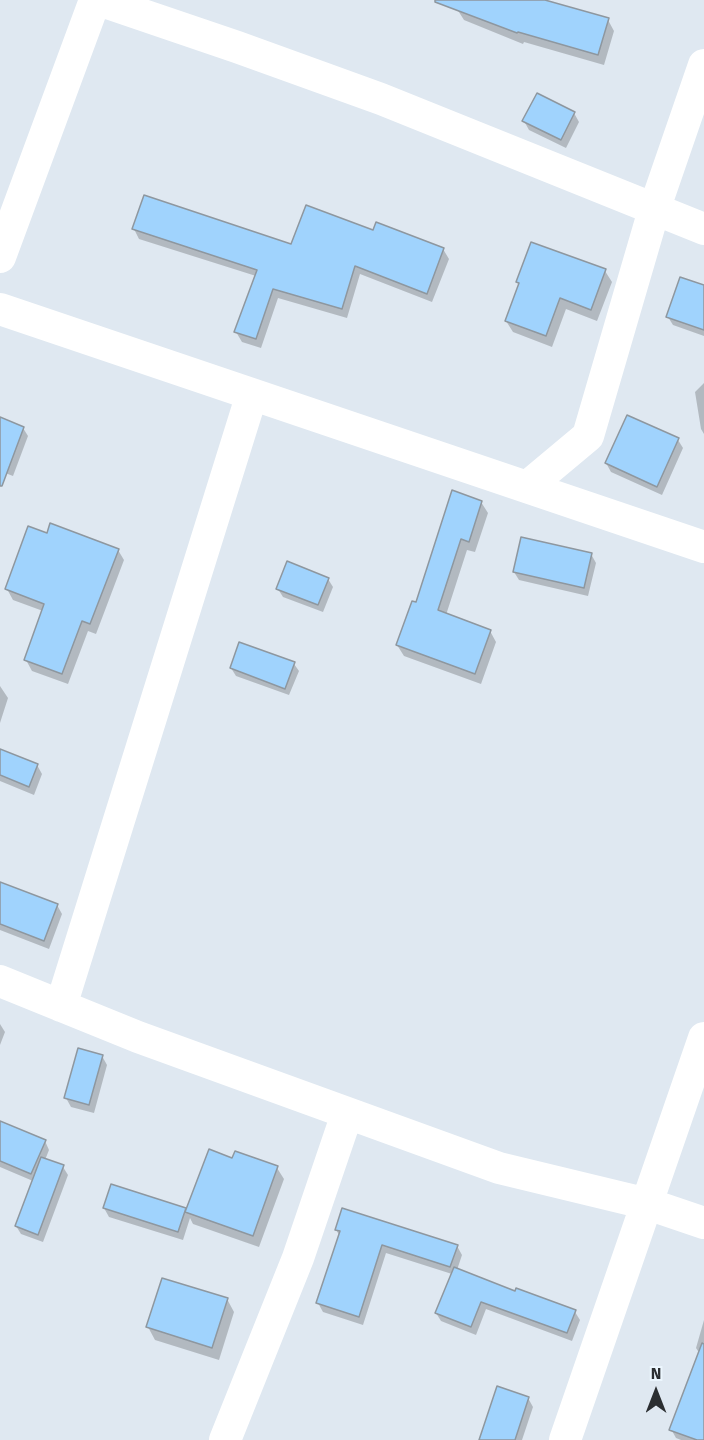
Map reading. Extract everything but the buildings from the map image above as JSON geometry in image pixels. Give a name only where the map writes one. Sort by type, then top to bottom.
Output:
[{"type":"street","points":[[0,257],[97,0],[381,99],[704,229]]},
{"type":"street","points":[[527,487],[588,436],[654,210],[704,65]]},
{"type":"street","points":[[0,309],[704,548]]},
{"type":"street","points":[[61,1006],[252,394]]},
{"type":"street","points":[[0,981],[138,1037],[499,1168],[648,1204],[704,1222]]},
{"type":"street","points":[[565,1440],[704,1038]]},
{"type":"street","points":[[225,1440],[298,1258],[347,1114]]}]
